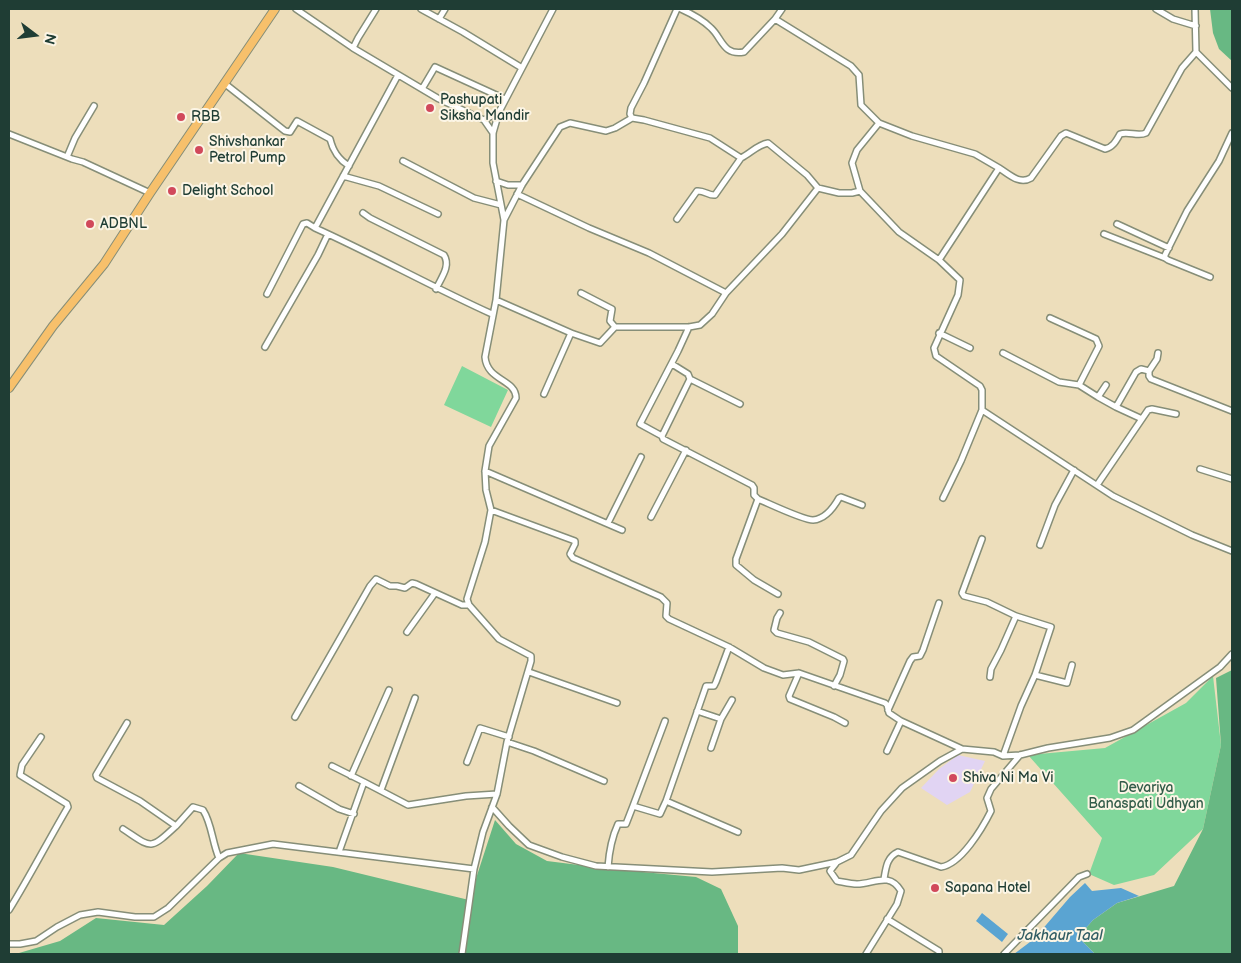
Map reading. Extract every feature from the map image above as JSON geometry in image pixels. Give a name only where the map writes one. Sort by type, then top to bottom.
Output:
[{"type":"main road","points":[[9,388],[54,326],[104,264],[274,9]]},
{"type":"street","points":[[296,9],[398,75],[439,99],[484,120],[493,133]]},
{"type":"street","points":[[420,9],[522,68]]},
{"type":"street","points":[[439,19],[445,9]]},
{"type":"street","points":[[462,954],[474,869],[483,832],[497,794],[508,740],[529,672],[531,656],[499,639],[469,605],[467,599],[485,542],[491,510],[486,490],[485,471],[489,446],[516,398],[513,388],[488,370],[485,358],[496,300],[504,220],[493,163],[493,133],[505,99],[553,9]]},
{"type":"street","points":[[632,118],[630,114],[631,108],[679,9],[700,18],[714,29],[721,44],[738,53],[744,52],[782,9]]},
{"type":"street","points":[[1156,9],[1173,19],[1196,26]]},
{"type":"street","points":[[775,18],[851,66],[860,75],[861,105],[879,123],[912,136],[975,154],[1019,180],[1026,181],[1031,178],[1061,136],[1066,133],[1105,149],[1110,148],[1120,134],[1130,132],[1142,135],[1146,133],[1182,68],[1196,52],[1195,9]]},
{"type":"street","points":[[354,48],[374,10]]},
{"type":"street","points":[[1196,52],[1232,88]]},
{"type":"street","points":[[422,88],[435,67],[505,99]]},
{"type":"street","points":[[315,228],[398,75]]},
{"type":"street","points":[[224,83],[285,131],[290,132],[297,121],[330,139],[340,161],[349,166]]},
{"type":"street","points":[[67,157],[75,138],[94,106]]},
{"type":"street","points":[[484,120],[499,112]]},
{"type":"street","points":[[504,220],[517,194],[560,127],[570,123],[606,131],[632,118],[710,138],[741,158]]},
{"type":"street","points":[[879,123],[856,150],[852,163],[860,191],[899,232],[939,260],[960,280],[958,295],[934,348],[936,356],[980,386],[982,390],[982,410],[943,498]]},
{"type":"street","points":[[1165,258],[1188,211],[1220,161],[1232,133]]},
{"type":"street","points":[[9,134],[83,162],[150,193]]},
{"type":"street","points":[[677,219],[697,191],[715,194],[741,158],[752,153],[760,145],[768,143],[807,174],[818,188],[839,193],[860,191]]},
{"type":"street","points":[[403,161],[474,198],[501,205]]},
{"type":"street","points":[[939,260],[999,168]]},
{"type":"street","points":[[343,176],[380,186],[438,214]]},
{"type":"street","points":[[496,181],[508,185],[522,186]]},
{"type":"street","points":[[496,300],[571,333],[600,343],[615,327],[689,327],[700,325],[712,314],[726,293],[782,234],[818,188]]},
{"type":"street","points":[[517,194],[589,228],[649,253],[726,293]]},
{"type":"street","points":[[363,213],[444,255],[447,259],[447,264],[436,289]]},
{"type":"street","points":[[267,294],[303,224],[307,224],[358,248],[436,289],[492,314]]},
{"type":"street","points":[[1118,224],[1169,248]]},
{"type":"street","points":[[266,346],[328,234]]},
{"type":"street","points":[[1104,234],[1210,277]]},
{"type":"street","points":[[581,293],[612,309],[610,321],[615,327]]},
{"type":"street","points":[[1050,318],[1096,339],[1098,342],[1098,346],[1078,385]]},
{"type":"street","points":[[689,327],[672,364],[640,424],[662,436],[663,439],[752,485],[754,495],[758,500],[812,520],[831,511],[839,498],[862,505]]},
{"type":"street","points":[[544,394],[571,333]]},
{"type":"street","points":[[940,333],[970,348]]},
{"type":"street","points":[[1158,353],[1157,359],[1149,371],[1151,379],[1232,411]]},
{"type":"street","points":[[1003,354],[1059,382],[1078,385],[1098,398],[1142,419]]},
{"type":"street","points":[[672,364],[688,374],[690,379],[740,404]]},
{"type":"street","points":[[1116,407],[1138,370],[1149,371]]},
{"type":"street","points":[[662,436],[690,379]]},
{"type":"street","points":[[1098,398],[1106,385]]},
{"type":"street","points":[[1096,485],[1148,410],[1152,409],[1176,414]]},
{"type":"street","points":[[982,410],[1096,485],[1132,506],[1192,535],[1232,551]]},
{"type":"street","points":[[651,517],[686,450]]},
{"type":"street","points":[[608,523],[641,457]]},
{"type":"street","points":[[1200,469],[1232,479]]},
{"type":"street","points":[[1040,545],[1055,505],[1074,470]]},
{"type":"street","points":[[485,471],[622,530]]},
{"type":"street","points":[[758,500],[736,560],[736,565],[754,580],[778,594]]},
{"type":"street","points":[[491,510],[575,542],[570,554],[573,558],[661,597],[667,603],[666,616],[670,619],[729,647],[764,668],[783,675],[799,673],[887,705],[890,713],[902,721],[962,749],[994,752],[1003,756],[1020,755],[1048,748],[1110,738],[1133,730],[1220,667],[1232,654]]},
{"type":"street","points":[[982,539],[962,593],[964,596],[987,602],[1016,616],[1052,628],[1003,756]]},
{"type":"street","points":[[295,717],[370,586],[376,579],[390,586],[405,588],[412,583],[416,584],[462,605],[469,605]]},
{"type":"street","points":[[407,632],[436,593]]},
{"type":"street","points":[[888,710],[910,660],[913,657],[920,656],[923,650],[940,603]]},
{"type":"street","points":[[780,613],[774,630],[809,642],[843,659],[843,668],[834,686]]},
{"type":"street","points":[[990,677],[990,669],[1016,616]]},
{"type":"street","points":[[633,806],[660,814],[706,686],[714,686],[729,647]]},
{"type":"street","points":[[1035,676],[1067,683],[1072,665]]},
{"type":"street","points":[[529,672],[616,703]]},
{"type":"street","points":[[799,673],[789,696],[790,698],[794,702],[845,723]]},
{"type":"street","points":[[351,776],[389,690]]},
{"type":"street","points":[[381,790],[415,698]]},
{"type":"street","points":[[711,748],[721,719],[732,700]]},
{"type":"street","points":[[697,711],[721,719]]},
{"type":"street","points":[[608,867],[608,857],[616,829],[618,824],[626,824],[665,721]]},
{"type":"street","points":[[887,751],[902,721]]},
{"type":"street","points":[[127,723],[96,775],[97,778],[140,801],[176,826]]},
{"type":"street","points":[[467,762],[480,728],[604,781]]},
{"type":"street","points":[[9,910],[68,806],[20,775],[22,765],[41,737]]},
{"type":"street","points":[[492,807],[529,845],[562,857],[596,866],[712,872],[782,868],[799,870],[837,862],[851,855],[882,811],[902,788],[940,760],[962,749]]},
{"type":"street","points":[[884,879],[888,861],[892,855],[898,852],[941,867],[957,859],[970,844],[991,811],[987,798],[992,789],[1020,755]]},
{"type":"street","points":[[332,766],[408,805],[466,796],[497,794]]},
{"type":"street","points":[[339,852],[364,782]]},
{"type":"street","points":[[299,786],[325,802],[354,814]]},
{"type":"street","points":[[666,801],[738,832]]},
{"type":"street","points":[[123,829],[147,844],[152,845],[176,826],[194,807],[203,810],[209,822],[219,858]]},
{"type":"street","points":[[9,944],[20,944],[36,940],[80,916],[98,912],[135,917],[154,917],[168,908],[219,858],[227,853],[272,844],[474,869]]},
{"type":"street","points":[[837,862],[830,871],[837,880],[857,884],[884,879],[897,886],[901,891],[897,904],[866,954]]},
{"type":"street","points":[[1004,954],[1079,877],[1087,874]]},
{"type":"street","points":[[888,919],[939,951],[940,954]]},
{"type":"shaded area","name":"Shiva Ni Ma Vi","points":[[958,755],[985,761],[970,792],[947,805],[921,788],[939,769]]},
{"type":"green space","points":[[1210,9],[1232,9],[1232,61],[1219,49],[1213,33]]},
{"type":"green space","points":[[462,366],[508,390],[491,427],[444,405]]},
{"type":"green space","points":[[1232,670],[1232,954],[1094,953],[1078,937],[1093,920],[1117,903],[1174,886],[1203,829],[1221,745],[1216,678]]},
{"type":"green space","name":"Devariya Banaspati Udhyan","points":[[1213,676],[1221,745],[1203,829],[1154,875],[1114,885],[1089,874],[1102,838],[1028,755],[1105,748],[1186,703]]},
{"type":"green space","points":[[495,820],[516,844],[547,861],[696,877],[721,889],[738,926],[738,954],[9,954],[19,953],[60,941],[96,918],[164,925],[207,886],[239,853],[333,867],[469,900]]},
{"type":"water","name":"Jakhaur Taal","points":[[1085,883],[1092,891],[1121,888],[1139,896],[1117,903],[1093,920],[1078,937],[1094,953],[1099,954],[1014,954],[1034,939],[1070,897]]},
{"type":"water","points":[[982,913],[1008,934],[1002,942],[976,921]]},
{"type":"place","name":"Pashupati Siksha Mandir","points":[[430,108]]},
{"type":"place","name":"RBB","points":[[181,117]]},
{"type":"place","name":"Shivshankar Petrol Pump","points":[[199,150]]},
{"type":"place","name":"Delight School","points":[[172,191]]},
{"type":"place","name":"ADBNL","points":[[90,224]]},
{"type":"place","name":"Shiva Ni Ma Vi","points":[[953,778]]},
{"type":"place","name":"Sapana Hotel","points":[[935,888]]}]
